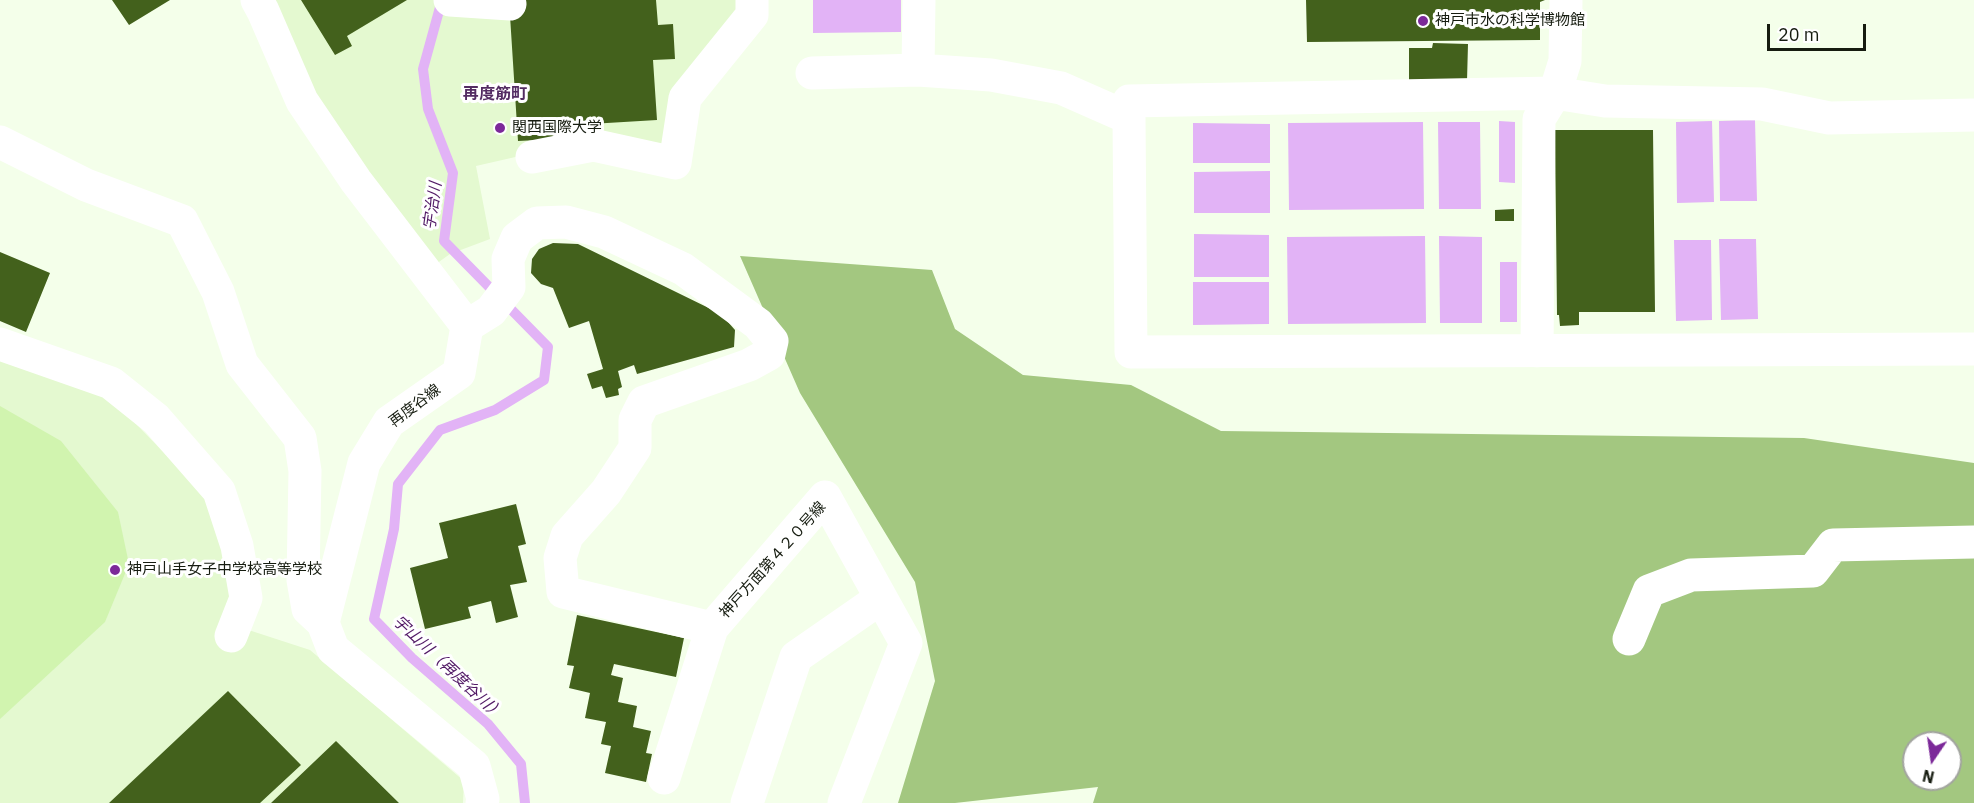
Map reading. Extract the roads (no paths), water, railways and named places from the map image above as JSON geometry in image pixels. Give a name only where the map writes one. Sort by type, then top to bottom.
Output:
[{"type":"street","points":[[257,0],[302,101],[356,181],[489,308]]},
{"type":"street","points":[[450,0],[510,4]]},
{"type":"street","points":[[532,157],[593,145],[675,163],[685,98],[752,15],[752,0]]},
{"type":"street","points":[[918,70],[919,0]]},
{"type":"street","points":[[1537,351],[1539,119],[1555,93],[1565,61],[1566,0]]},
{"type":"street","points":[[812,73],[918,70],[991,75],[1061,88],[1129,118]]},
{"type":"street","points":[[1974,115],[1829,118],[1762,104],[1605,101],[1555,93],[1129,101],[1131,352],[1974,349]]},
{"type":"street","points":[[0,142],[86,185],[182,221],[218,292],[242,364],[300,438],[305,471],[303,580],[308,609],[323,622],[333,650],[474,766],[482,803]]},
{"type":"street","name":"神戸方面第４２０号線","points":[[489,308],[518,238],[537,223],[566,222],[604,232],[683,269],[758,324],[772,341],[769,354],[749,365],[644,402],[635,420],[635,448],[606,492],[567,536],[560,558],[563,592],[712,628],[825,497],[906,643],[844,803]]},
{"type":"street","name":"再度谷線","points":[[323,622],[364,463],[389,422],[459,373],[489,308]]},
{"type":"street","points":[[0,344],[111,383],[156,419],[219,491],[237,546],[246,598],[231,636]]},
{"type":"street","points":[[1629,639],[1649,591],[1691,575],[1813,571],[1833,544],[1974,542]]},
{"type":"street","points":[[747,803],[796,657],[881,598]]},
{"type":"street","points":[[664,778],[712,628]]},
{"type":"waterway","name":"宇山川（再度谷川）","points":[[442,0],[423,69],[428,109],[453,173],[444,241],[548,347],[544,380],[495,410],[440,430],[398,484],[394,529],[374,619],[412,658],[488,724],[521,764],[525,803]]},
{"type":"place","name":"神戸市水の科学博物館","points":[[1423,21]]},
{"type":"place","name":"関西国際大学","points":[[500,128]]},
{"type":"place","name":"神戸山手女子中学校高等学校","points":[[115,570]]},
{"type":"district","name":"再度筋町","points":[[495,94]]},
{"type":"water label","name":"宇治川","points":[[433,206]]}]
